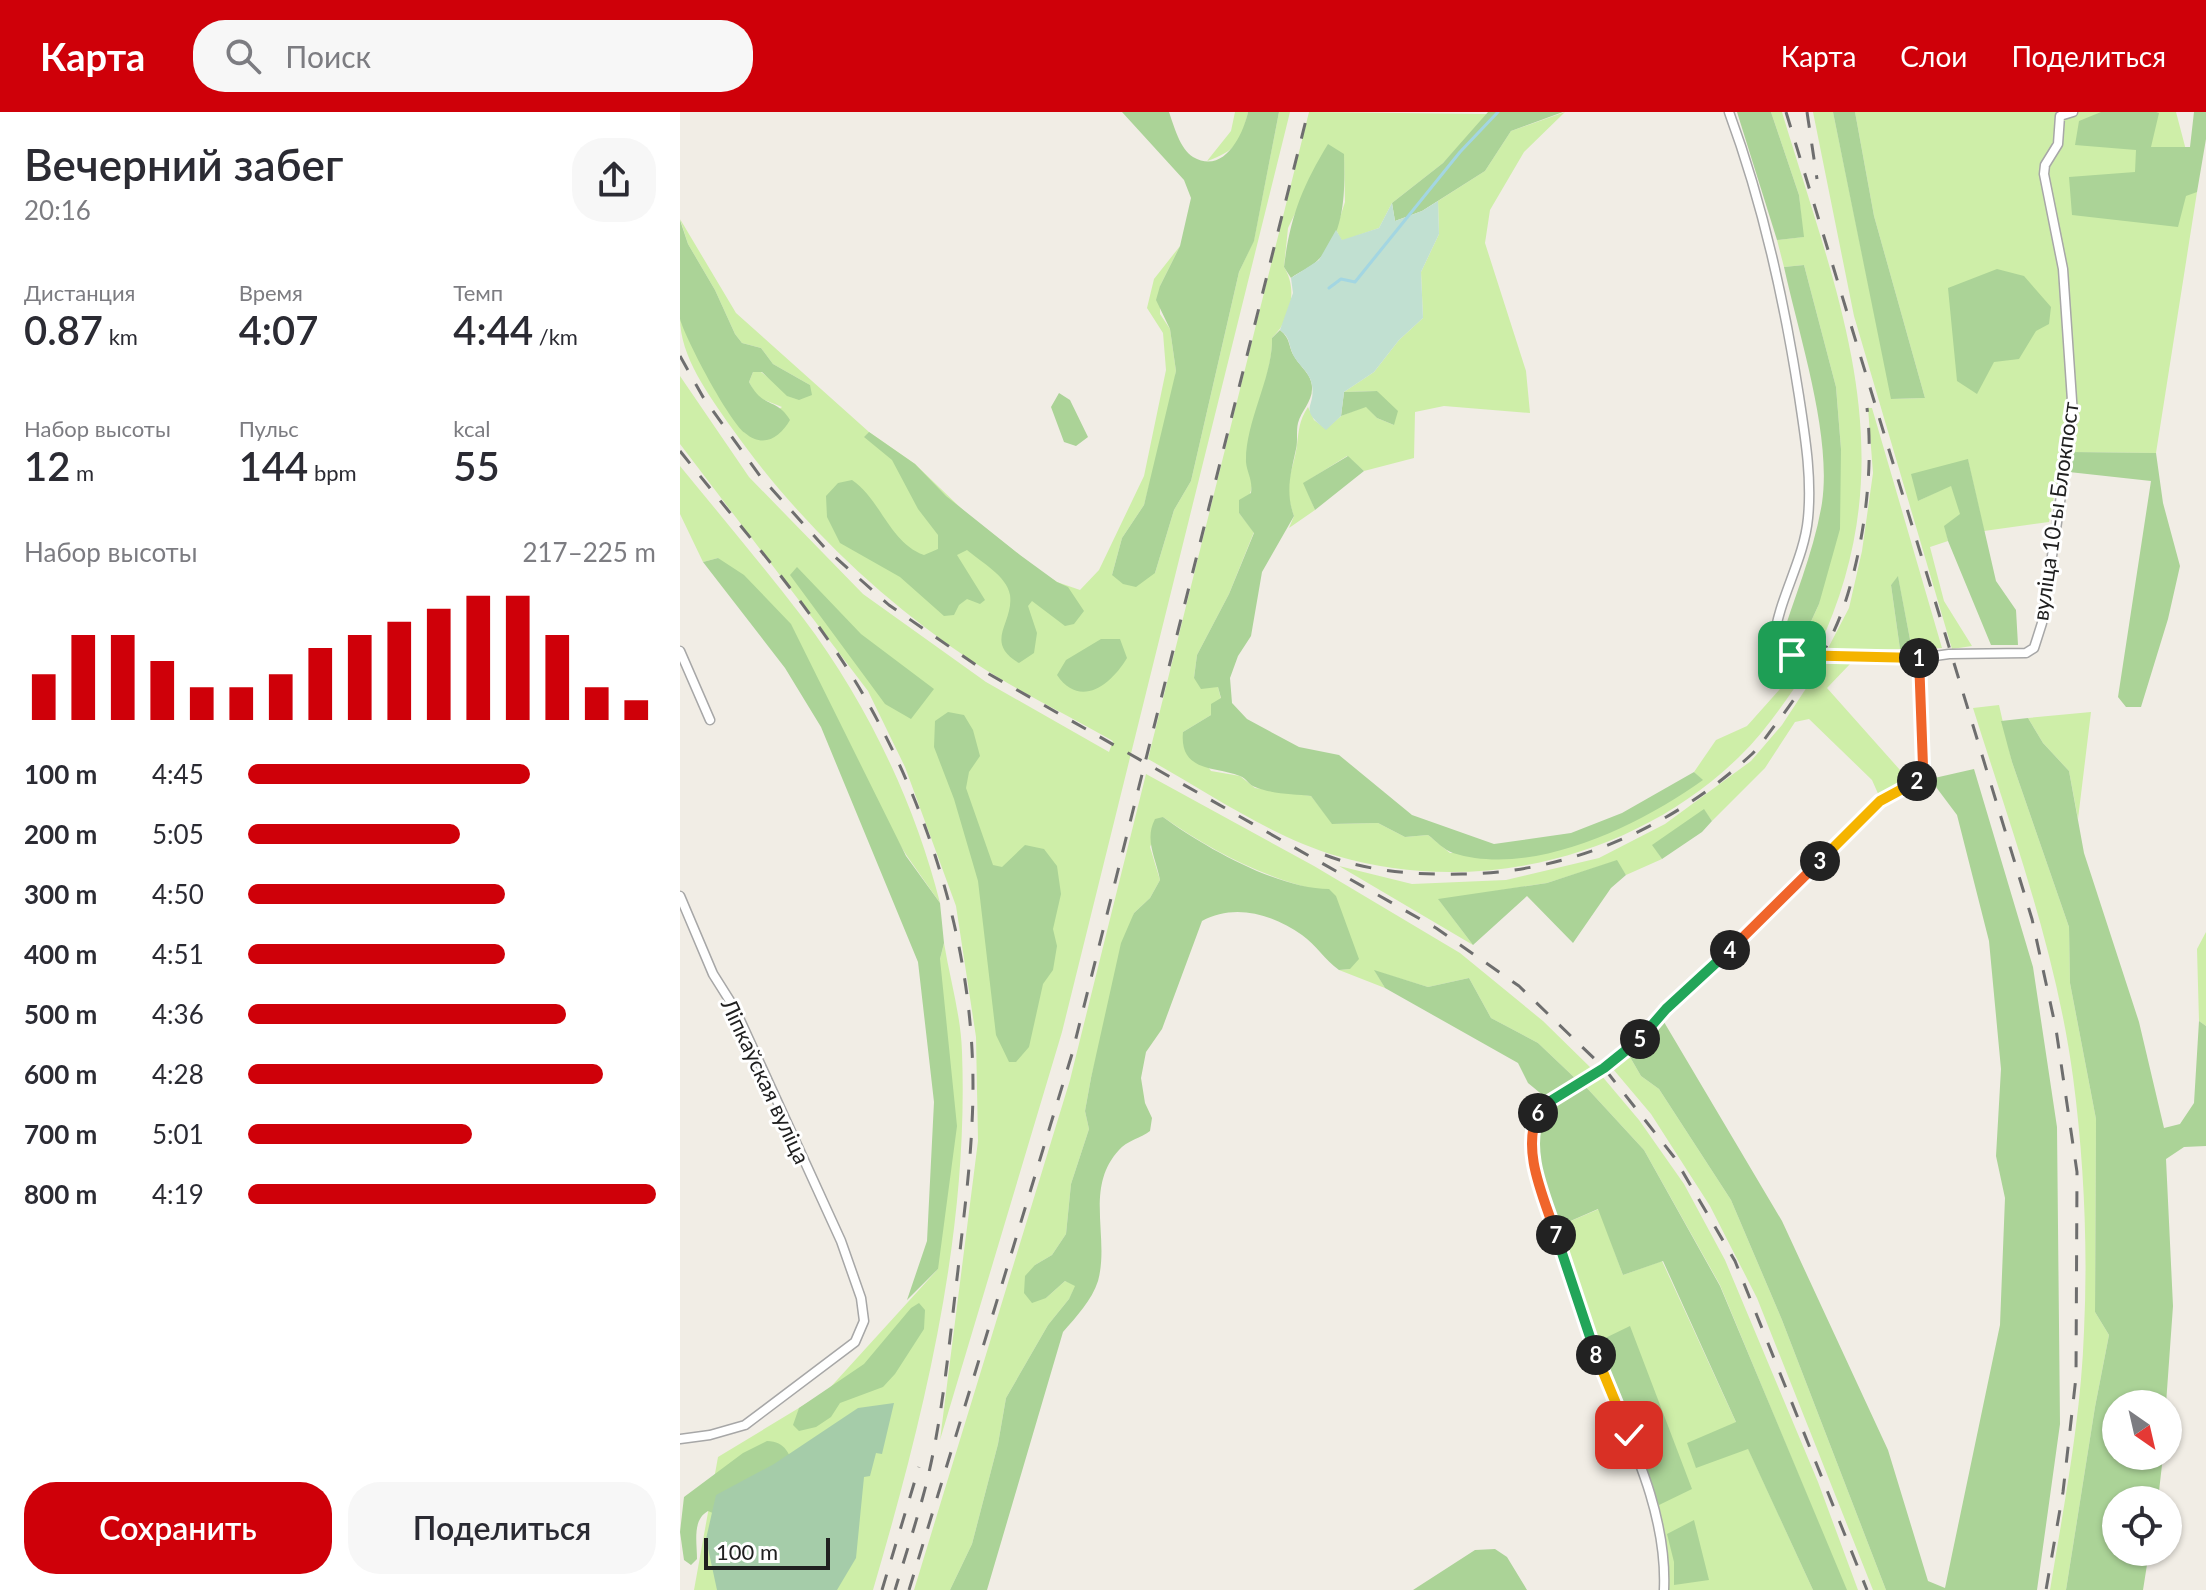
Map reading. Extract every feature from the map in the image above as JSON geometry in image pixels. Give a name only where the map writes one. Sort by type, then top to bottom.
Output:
[{"type":"street","points":[[1664,1590],[1664,1568],[1650,1495],[1588,1335],[1534,1166],[1531,1137],[1537,1116],[1544,1105],[1631,1048],[1666,1009],[1771,911],[1858,820],[1880,801],[1917,781],[1923,766],[1921,658],[1792,655],[1784,653],[1774,641],[1802,554],[1808,521],[1809,472],[1784,304],[1756,192],[1729,112]]},
{"type":"street","name":"вуліца 10-ы Блокпост","points":[[1921,658],[1965,653],[2015,654],[2034,648],[2049,583],[2073,415],[2063,269],[2044,174],[2045,165],[2058,144],[2060,116],[2073,112]]},
{"type":"street","points":[[680,651],[710,720]]},
{"type":"street","name":"Ліпкаўская вуліца","points":[[680,896],[713,974],[735,1009],[851,1267],[864,1321],[855,1342],[745,1425],[710,1435],[680,1439]]},
{"type":"green space","points":[[1122,112],[1169,112],[1184,149],[1193,157],[1214,161],[1223,157],[1237,141],[1248,112],[1279,112],[1254,241],[1239,272],[1191,481],[1174,510],[1155,573],[1136,587],[1123,584],[1112,575],[1122,538],[1144,505],[1176,371],[1170,329],[1156,300],[1180,246],[1191,198],[1184,180]]},
{"type":"green space","points":[[1235,112],[1248,112],[1240,138],[1231,149],[1207,161],[1231,131]]},
{"type":"green space","points":[[1279,112],[1290,112],[1062,1032],[940,1440],[978,1141],[976,1037],[956,906],[905,767],[868,691],[680,444],[680,376],[749,477],[863,594],[986,682],[1109,752],[1113,741],[1009,684],[940,639],[873,585],[784,494],[705,389],[685,347],[680,318],[696,354],[745,433],[782,407],[757,397],[749,382],[753,372],[761,372],[774,382],[810,385],[773,364],[761,348],[742,343],[688,244],[680,219],[736,313],[869,432],[915,464],[965,512],[1041,572],[1080,590],[1099,570],[1144,476],[1166,370],[1163,333],[1147,308],[1154,279],[1180,246],[1160,286],[1160,314],[1170,329],[1176,371],[1171,403],[1144,505],[1122,538],[1112,575],[1155,573],[1174,510],[1191,481],[1239,272],[1254,240]]},
{"type":"green space","points":[[1309,112],[1489,114],[1443,163],[1392,203],[1379,228],[1342,241],[1336,230],[1345,202],[1344,155],[1328,145],[1288,228],[1284,267],[1291,285],[1290,304],[1284,322],[1272,338],[1269,368],[1248,445],[1247,463],[1252,487],[1239,513],[1254,532],[1229,594],[1197,655],[1194,678],[1218,687],[1221,699],[1211,715],[1183,732],[1211,771],[1240,776],[1255,788],[1311,796],[1333,824],[1378,823],[1405,837],[1428,835],[1450,853],[1562,849],[1702,780],[1694,772],[1716,740],[1747,726],[1780,689],[1782,657],[1813,661],[1769,723],[1739,757],[1698,792],[1652,821],[1603,844],[1551,860],[1498,869],[1444,872],[1390,868],[1337,856],[1288,837],[1148,759]]},
{"type":"green space","points":[[1488,112],[1563,112],[1511,131],[1485,171],[1422,211],[1395,221],[1392,203],[1443,163]]},
{"type":"green space","points":[[1565,112],[1524,152],[1490,210],[1485,243],[1526,371],[1530,413],[1444,406],[1415,412],[1414,458],[1364,471],[1347,456],[1304,483],[1315,510],[1289,528],[1294,516],[1289,495],[1290,479],[1300,425],[1308,407],[1314,420],[1326,429],[1341,416],[1366,406],[1377,418],[1394,425],[1377,391],[1344,392],[1374,372],[1399,340],[1423,318],[1421,272],[1439,234],[1438,201],[1485,171],[1511,131]]},
{"type":"green space","points":[[1737,112],[1771,112],[1799,195],[1804,237],[1777,240]]},
{"type":"green space","points":[[1771,112],[1782,112],[1842,315],[1855,380],[1861,445],[1858,512],[1844,580],[1817,651],[1797,652],[1819,604],[1841,449],[1836,387],[1804,265],[1784,267],[1777,240],[1803,237],[1799,195]]},
{"type":"green space","points":[[1813,112],[1833,112],[1892,399],[1925,398],[1874,216],[1855,112],[2176,112],[2197,192],[2156,453],[2063,452],[2049,522],[1984,531],[1968,460],[1918,501],[1951,485],[1961,514],[1945,526],[1948,541],[1930,547],[1944,601],[1972,646],[1952,649],[1854,316]]},
{"type":"green space","points":[[1833,112],[1855,112],[1874,216],[1925,398],[1891,399]]},
{"type":"green space","points":[[2101,112],[2159,113],[2151,147],[2190,147],[2194,112],[2206,112],[2206,139],[2197,192],[2186,196],[2178,227],[2072,215],[2069,177],[2135,172],[2136,150],[2075,145],[2079,121]]},
{"type":"green space","points":[[1328,144],[1344,154],[1344,196],[1339,225],[1327,250],[1291,278],[1284,267],[1294,217],[1304,189]]},
{"type":"green space","points":[[1438,201],[1439,234],[1421,272],[1423,318],[1399,340],[1374,372],[1344,392],[1341,416],[1326,430],[1312,417],[1311,380],[1280,330],[1293,293],[1291,278],[1319,260],[1336,230],[1342,240],[1379,228],[1392,203],[1395,221]]},
{"type":"green space","points":[[680,220],[688,244],[742,343],[761,348],[773,364],[810,385],[812,395],[799,400],[787,396],[762,372],[753,372],[749,382],[754,391],[780,408],[790,420],[771,439],[752,438],[738,426],[709,379],[684,329],[680,319]]},
{"type":"green space","points":[[1804,265],[1836,387],[1841,449],[1840,529],[1819,604],[1797,652],[1788,651],[1780,644],[1814,539],[1824,476],[1812,385],[1784,267]]},
{"type":"green space","points":[[1997,269],[2024,276],[2051,307],[2049,324],[2036,331],[2019,359],[1994,362],[1977,394],[1957,381],[1948,288]]},
{"type":"green space","points":[[1280,330],[1308,375],[1312,389],[1297,426],[1297,446],[1289,490],[1294,516],[1262,572],[1251,636],[1238,656],[1230,678],[1232,703],[1247,719],[1299,747],[1339,755],[1412,815],[1494,844],[1571,833],[1622,813],[1694,772],[1703,780],[1648,814],[1584,843],[1516,859],[1484,859],[1450,852],[1428,835],[1405,837],[1378,823],[1332,824],[1311,796],[1261,789],[1240,776],[1201,766],[1187,755],[1183,732],[1211,715],[1211,704],[1221,698],[1218,687],[1201,689],[1194,678],[1197,655],[1229,594],[1254,533],[1239,513],[1239,500],[1251,493],[1247,447],[1268,368],[1272,338]]},
{"type":"green space","points":[[1377,391],[1398,411],[1394,425],[1377,418],[1366,407],[1341,416],[1344,392]]},
{"type":"green space","points":[[1059,393],[1070,400],[1088,437],[1076,446],[1064,442],[1051,407]]},
{"type":"green space","points":[[1868,408],[1872,408],[1942,648],[1912,650],[1898,577],[1891,585],[1900,649],[1826,652],[1849,608],[1862,551],[1873,473]]},
{"type":"green space","points":[[869,432],[915,464],[946,496],[1020,555],[1068,587],[1084,611],[1074,624],[1065,626],[1032,601],[1028,606],[1037,633],[1034,653],[1019,663],[1008,655],[1001,640],[1010,605],[1008,588],[999,576],[967,550],[957,555],[985,600],[980,604],[967,599],[959,605],[954,615],[944,616],[900,577],[840,543],[827,517],[826,496],[838,483],[852,480],[871,498],[902,541],[924,555],[938,549],[938,535],[918,509],[892,460],[864,437]]},
{"type":"green space","points":[[2072,452],[2156,453],[2163,503],[2180,566],[2168,619],[2141,707],[2126,707],[2118,697],[2151,481],[2069,472]]},
{"type":"green space","points":[[1348,456],[1364,471],[1315,510],[1303,483]]},
{"type":"green space","points":[[1968,459],[1996,581],[2016,610],[2018,645],[1991,645],[1944,526],[1960,514],[1951,486],[1918,501],[1911,474]]},
{"type":"green space","points":[[680,466],[803,618],[847,683],[886,754],[902,791],[930,865],[940,903],[718,558],[703,562],[680,514]]},
{"type":"green space","points":[[718,558],[744,575],[791,624],[906,856],[940,903],[944,943],[940,959],[957,1126],[938,1269],[907,1300],[927,1241],[934,1102],[918,962],[821,727],[785,668],[703,562]]},
{"type":"green space","points":[[797,567],[861,634],[934,689],[911,719],[885,704],[790,575]]},
{"type":"green space","points":[[1898,576],[1912,650],[1900,649],[1891,585]]},
{"type":"green space","points":[[1101,639],[1120,639],[1127,658],[1120,668],[1095,689],[1085,692],[1066,685],[1057,675],[1066,660]]},
{"type":"green space","points":[[1822,664],[1850,664],[1827,688],[1900,770],[1915,774],[1903,788],[1880,798],[1872,780],[1809,719],[1795,722],[1765,768],[1712,821],[1704,810],[1653,845],[1662,859],[1626,875],[1616,861],[1547,883],[1439,900],[1473,945],[1339,866],[1412,884],[1506,880],[1599,858],[1665,824],[1751,761],[1782,725]]},
{"type":"green space","points":[[1999,705],[2012,762],[2069,927],[2070,983],[2096,1119],[2095,1312],[2109,1335],[2066,1590],[2050,1590],[2071,1461],[2082,1364],[2086,1268],[2080,1140],[2073,1077],[2056,983],[2031,890],[1973,708]]},
{"type":"green space","points":[[948,712],[964,715],[973,730],[980,756],[969,772],[966,788],[993,865],[1002,867],[1025,845],[1044,849],[1057,866],[1061,894],[1053,929],[1057,946],[1053,970],[1043,984],[1029,1047],[1016,1062],[1009,1062],[996,1035],[978,881],[954,799],[934,747],[935,721]]},
{"type":"green space","points":[[2091,712],[2078,819],[2069,771],[2043,743],[2028,718]]},
{"type":"green space","points":[[2028,718],[2043,743],[2069,771],[2084,853],[2139,1022],[2164,1128],[2180,1124],[2194,1103],[2199,1021],[2206,1026],[2206,1146],[2184,1147],[2166,1159],[2173,1306],[2167,1390],[2102,1390],[2102,1470],[2161,1470],[2160,1486],[2102,1486],[2102,1566],[2147,1566],[2143,1590],[2066,1590],[2109,1335],[2095,1312],[2096,1119],[2070,983],[2069,927],[2012,762],[2001,721]]},
{"type":"green space","points":[[1974,769],[2033,967],[2057,1127],[2060,1424],[2037,1590],[1886,1590],[1782,1320],[1731,1200],[1659,1089],[1641,1076],[1630,1057],[1664,1022],[1782,1221],[1888,1450],[1928,1581],[1945,1588],[2000,1325],[2005,1198],[1996,1156],[2001,1069],[1989,941],[1957,815],[1930,779]]},
{"type":"green space","points":[[1146,774],[1314,866],[1460,953],[1543,1021],[1592,1069],[1577,1080],[1538,1043],[1491,1018],[1469,978],[1428,987],[1375,971],[1385,988],[1339,970],[1350,969],[1313,889],[1235,860],[1163,817],[1150,847],[1160,880],[1150,898],[1134,913],[1091,1078],[1085,1111],[1089,1129],[1071,1184],[1066,1234],[1052,1255],[1035,1265],[1046,1298],[1065,1281],[1076,1285],[1048,1325],[1006,1398],[998,1444],[972,1544],[950,1590],[914,1590],[1070,1080]]},
{"type":"green space","points":[[1704,809],[1712,821],[1702,832],[1662,859],[1652,845]]},
{"type":"green space","points":[[1163,817],[1220,853],[1265,874],[1287,882],[1329,889],[1336,896],[1359,959],[1350,969],[1339,970],[1302,935],[1279,921],[1253,913],[1227,913],[1202,921],[1162,1029],[1146,1052],[1141,1078],[1145,1103],[1152,1118],[1150,1131],[1122,1147],[1103,1180],[1098,1281],[1088,1302],[1063,1332],[987,1590],[950,1590],[972,1544],[998,1444],[1006,1398],[1048,1325],[1069,1299],[1075,1286],[1065,1281],[1046,1298],[1032,1303],[1024,1293],[1025,1276],[1035,1265],[1052,1255],[1066,1234],[1071,1184],[1089,1129],[1085,1111],[1091,1078],[1121,943],[1134,913],[1150,898],[1160,880],[1151,834],[1155,819]]},
{"type":"green space","points":[[1617,860],[1626,875],[1611,888],[1573,943],[1527,896],[1473,945],[1438,899],[1547,883]]},
{"type":"green space","points":[[2206,932],[2206,1026],[2199,1021],[2197,949]]},
{"type":"green space","points":[[944,943],[962,1052],[958,1188],[939,1324],[925,1391],[873,1590],[694,1590],[718,1457],[827,1391],[938,1269],[940,959]]},
{"type":"green space","points":[[1374,970],[1428,987],[1469,978],[1491,1018],[1538,1043],[1577,1080],[1545,1097],[1528,1083],[1518,1063],[1385,988]]},
{"type":"green space","points":[[1630,1057],[1641,1076],[1659,1089],[1731,1200],[1782,1320],[1886,1590],[1873,1590],[1757,1298],[1710,1206],[1651,1114],[1613,1069]]},
{"type":"green space","points":[[1601,1075],[1639,1120],[1684,1184],[1725,1260],[1818,1482],[1858,1590],[1846,1590],[1720,1285],[1644,1150],[1586,1087]]},
{"type":"green space","points":[[1586,1087],[1644,1150],[1720,1286],[1847,1590],[1813,1590],[1748,1449],[1696,1468],[1687,1443],[1736,1422],[1663,1261],[1623,1275],[1598,1209],[1559,1226],[1539,1155],[1541,1126],[1545,1110]]},
{"type":"green space","points":[[1599,1209],[1623,1275],[1662,1261],[1813,1590],[1667,1590],[1664,1531],[1657,1502],[1638,1444],[1598,1344],[1559,1226]]},
{"type":"green space","points":[[919,1303],[925,1310],[924,1329],[883,1387],[840,1403],[831,1417],[816,1427],[799,1431],[793,1425],[799,1408],[864,1364],[911,1308]]},
{"type":"green space","points":[[1630,1326],[1692,1489],[1659,1505],[1597,1342]]},
{"type":"green space","points":[[894,1403],[882,1454],[876,1453],[870,1476],[864,1477],[856,1558],[837,1590],[717,1590],[706,1539],[716,1495],[774,1464],[858,1408]]},
{"type":"green space","points":[[767,1441],[783,1446],[796,1469],[715,1514],[708,1511],[703,1515],[696,1532],[697,1559],[691,1565],[684,1560],[680,1532],[684,1497],[743,1453]]},
{"type":"green space","points":[[1694,1520],[1709,1580],[1674,1585],[1674,1562],[1667,1534]]},
{"type":"green space","points":[[1495,1549],[1507,1557],[1527,1590],[1413,1590],[1475,1550]]},
{"type":"waterway","points":[[1329,288],[1341,279],[1355,282],[1460,152],[1498,112]]},
{"type":"railway","points":[[909,1590],[1072,1054],[1308,112]]},
{"type":"railway","points":[[1786,112],[2032,919],[2056,1029],[2077,1172],[2076,1377],[2063,1492],[2046,1590]]},
{"type":"railway","points":[[1807,112],[1817,179]]},
{"type":"railway","points":[[680,356],[703,397],[760,476],[826,549],[889,605],[989,674],[1436,928],[1519,986],[1604,1068],[1674,1157],[1735,1261],[1867,1590]]},
{"type":"railway","points":[[1325,855],[1376,869],[1428,874],[1502,872],[1542,865],[1580,855],[1654,824],[1721,780],[1752,754],[1782,716],[1817,663],[1839,620],[1851,583],[1866,508],[1869,457],[1867,408]]},
{"type":"railway","points":[[680,451],[804,606],[868,703],[893,751],[934,853],[950,906],[961,959],[973,1068],[970,1160],[936,1435],[925,1489],[895,1590]]},
{"type":"railway","points":[[882,1590],[919,1467]]},
{"type":"route","points":[[1629,1435],[1588,1335],[1534,1166],[1531,1137],[1544,1105],[1631,1048],[1666,1009],[1771,911],[1858,820],[1880,801],[1900,793],[1917,781],[1923,766],[1921,658],[1901,655],[1847,658],[1792,655]]}]
